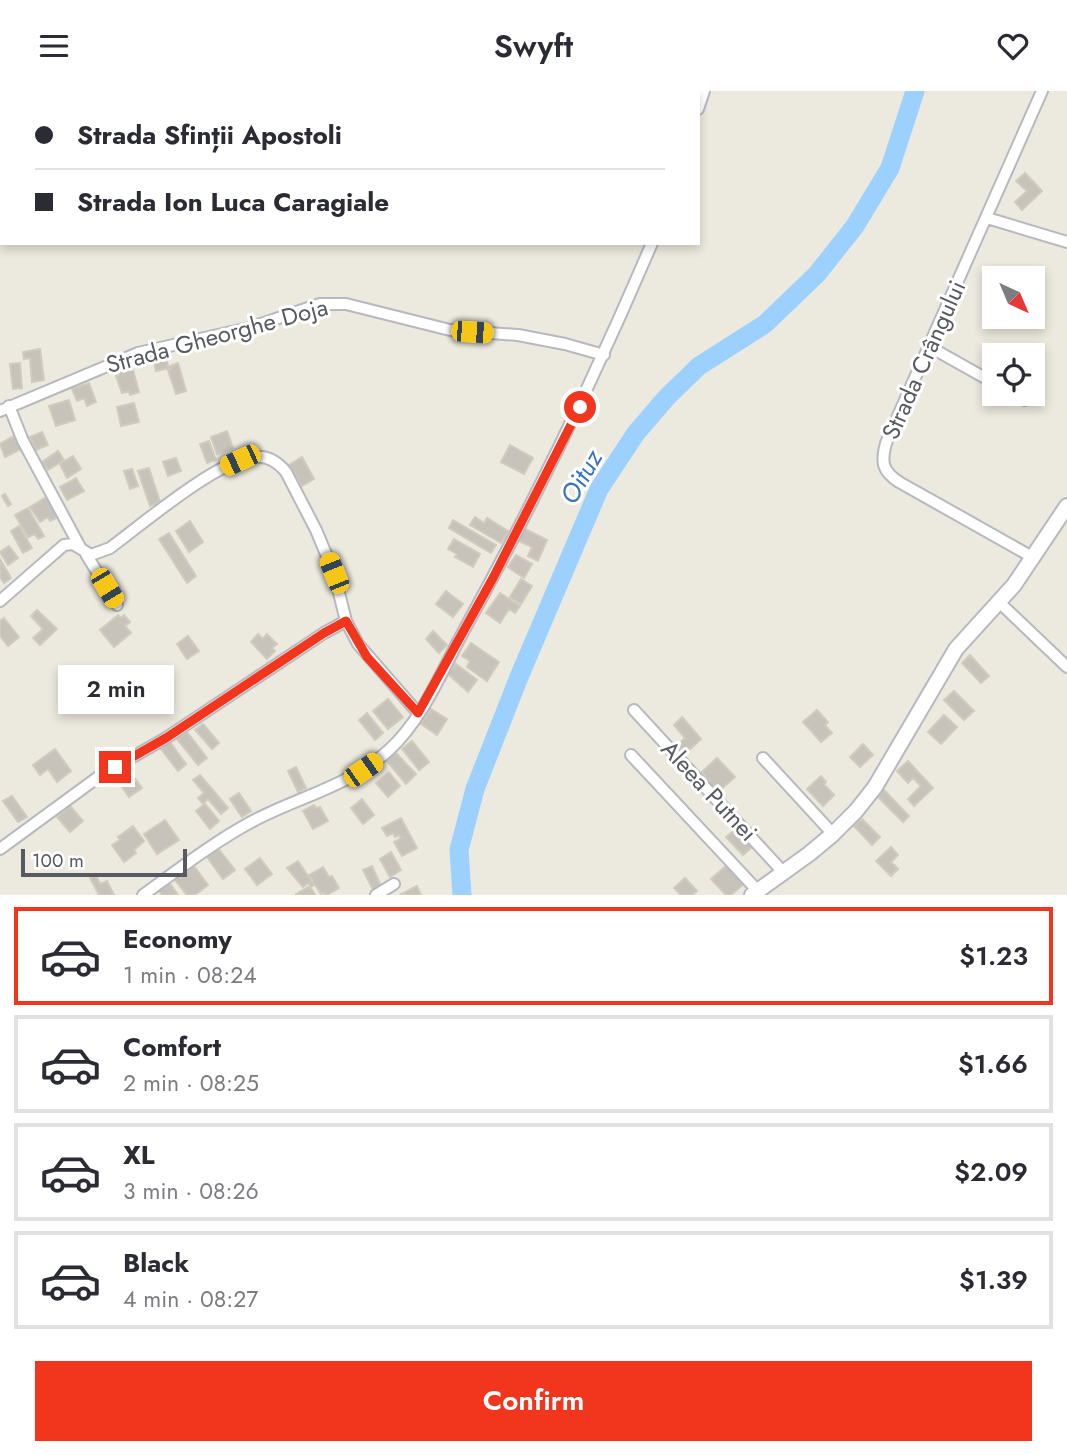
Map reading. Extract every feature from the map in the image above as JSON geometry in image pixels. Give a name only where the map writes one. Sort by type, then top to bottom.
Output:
[{"type":"street","name":"Strada Crângului","points":[[1034,558],[885,472],[882,461],[886,443],[1042,91]]},
{"type":"street","points":[[987,218],[1067,242]]},
{"type":"street","points":[[143,895],[220,840],[363,770],[400,740],[418,713],[493,578],[604,355],[651,245]]},
{"type":"street","name":"Strada Gheorghe Doja","points":[[5,409],[138,353],[249,328],[320,304],[331,303],[346,304],[450,330],[517,335],[604,355]]},
{"type":"street","points":[[930,347],[982,376]]},
{"type":"street","points":[[5,409],[84,552],[117,605]]},
{"type":"street","points":[[0,601],[64,545],[73,544],[91,555],[110,548],[219,470],[254,457],[268,458],[286,472],[316,530],[334,573],[346,621],[367,657],[418,713]]},
{"type":"street","points":[[631,755],[755,893],[833,834],[874,787],[956,649],[1034,558],[1067,506]]},
{"type":"street","points":[[999,602],[1067,667]]},
{"type":"street","points":[[0,849],[102,775],[166,738],[346,621]]},
{"type":"street","name":"Aleea Putnei","points":[[634,710],[784,873]]},
{"type":"street","points":[[763,758],[833,834]]},
{"type":"street","points":[[376,895],[394,884]]},
{"type":"building","points":[[1025,173],[1042,191],[1022,210],[1015,202],[1027,191],[1016,181]]},
{"type":"building","points":[[40,349],[44,380],[32,382],[30,358],[24,359],[23,352]]},
{"type":"building","points":[[165,355],[169,368],[156,371],[153,358]]},
{"type":"building","points":[[20,363],[22,388],[13,389],[10,364]]},
{"type":"building","points":[[178,363],[186,391],[176,394],[168,370],[171,369],[170,366]]},
{"type":"building","points":[[132,366],[139,392],[130,395],[129,391],[122,393],[116,376],[119,375],[117,370]]},
{"type":"building","points":[[89,383],[96,402],[87,406],[84,398],[77,401],[72,389]]},
{"type":"building","points":[[69,400],[75,420],[56,426],[49,406]]},
{"type":"building","points":[[134,403],[139,422],[121,426],[117,407]]},
{"type":"building","points":[[227,431],[233,448],[217,454],[211,437]]},
{"type":"building","points":[[42,432],[48,445],[36,450],[30,437]]},
{"type":"building","points":[[14,436],[21,449],[5,457],[0,444]]},
{"type":"building","points":[[209,441],[216,460],[207,463],[200,444]]},
{"type":"building","points":[[510,445],[533,458],[524,474],[501,462]]},
{"type":"building","points":[[58,451],[64,460],[48,470],[42,462]]},
{"type":"building","points":[[73,456],[81,469],[67,478],[60,464]]},
{"type":"building","points":[[302,457],[314,479],[302,486],[289,465]]},
{"type":"building","points":[[176,458],[181,471],[168,476],[163,462]]},
{"type":"building","points":[[149,468],[160,502],[150,506],[138,471]]},
{"type":"building","points":[[132,469],[138,486],[130,489],[124,471]]},
{"type":"building","points":[[76,478],[84,491],[67,500],[60,487]]},
{"type":"building","points":[[5,494],[11,504],[8,506],[2,496]]},
{"type":"building","points":[[48,496],[60,516],[50,521],[48,517],[40,522],[30,507]]},
{"type":"building","points":[[28,508],[44,536],[38,539],[35,534],[28,537],[15,515]]},
{"type":"building","points":[[475,517],[484,523],[487,518],[508,531],[501,543],[470,525]]},
{"type":"building","points":[[453,520],[496,545],[491,553],[449,528]]},
{"type":"building","points":[[190,521],[203,542],[189,552],[176,531]]},
{"type":"building","points":[[19,526],[32,548],[23,553],[11,531]]},
{"type":"building","points":[[523,528],[547,540],[538,561],[528,556],[532,547],[517,540]]},
{"type":"building","points":[[169,533],[196,576],[187,583],[159,539]]},
{"type":"building","points":[[454,539],[480,554],[473,567],[455,557],[457,554],[448,549]]},
{"type":"building","points":[[9,546],[18,558],[8,565],[0,552]]},
{"type":"building","points":[[516,555],[532,564],[524,578],[508,567]]},
{"type":"building","points":[[0,559],[11,578],[4,583],[0,577]]},
{"type":"building","points":[[521,579],[532,586],[521,604],[510,597]]},
{"type":"building","points":[[446,591],[463,604],[453,617],[436,604]]},
{"type":"building","points":[[500,593],[520,606],[515,613],[509,609],[500,623],[486,613]]},
{"type":"building","points":[[37,610],[57,629],[40,645],[33,638],[43,629],[31,616]]},
{"type":"building","points":[[118,615],[121,618],[124,615],[130,622],[125,626],[131,633],[114,647],[100,630]]},
{"type":"building","points":[[4,618],[19,637],[8,646],[0,636],[0,621]]},
{"type":"building","points":[[433,631],[447,645],[439,653],[426,639]]},
{"type":"building","points":[[258,634],[263,639],[267,634],[277,644],[272,648],[275,651],[267,659],[251,642]]},
{"type":"building","points":[[188,636],[199,651],[187,659],[177,644]]},
{"type":"building","points":[[471,643],[499,662],[487,681],[467,667],[470,661],[462,656]]},
{"type":"building","points":[[970,655],[989,676],[981,683],[962,663]]},
{"type":"building","points":[[456,664],[477,680],[468,692],[448,674]]},
{"type":"building","points":[[954,691],[974,711],[964,720],[944,700]]},
{"type":"building","points":[[388,699],[403,717],[388,729],[373,711]]},
{"type":"building","points":[[431,709],[447,719],[437,735],[421,724]]},
{"type":"building","points":[[817,710],[828,722],[825,725],[832,733],[821,742],[803,722]]},
{"type":"building","points":[[367,713],[383,733],[375,740],[359,720]]},
{"type":"building","points":[[944,715],[957,727],[941,744],[928,732]]},
{"type":"building","points":[[682,717],[701,739],[685,754],[677,745],[685,738],[674,725]]},
{"type":"building","points":[[203,724],[219,743],[212,749],[195,730]]},
{"type":"building","points":[[187,732],[207,758],[198,765],[177,739]]},
{"type":"building","points":[[412,741],[429,762],[419,770],[402,749]]},
{"type":"building","points":[[170,742],[186,764],[178,771],[161,749]]},
{"type":"building","points":[[863,744],[873,755],[860,767],[850,757]]},
{"type":"building","points":[[55,749],[71,771],[57,782],[48,769],[40,775],[33,765]]},
{"type":"building","points":[[395,752],[416,774],[406,784],[386,760]]},
{"type":"building","points":[[717,758],[735,777],[717,793],[702,772]]},
{"type":"building","points":[[908,761],[933,788],[914,806],[908,799],[921,786],[913,778],[908,783],[897,771]]},
{"type":"building","points":[[296,767],[306,788],[298,792],[288,771]]},
{"type":"building","points":[[389,772],[400,786],[388,797],[376,783]]},
{"type":"building","points":[[131,773],[142,788],[129,797],[119,783]]},
{"type":"building","points":[[200,775],[228,808],[221,814],[208,799],[203,804],[198,798],[204,793],[193,780]]},
{"type":"building","points":[[821,776],[834,795],[823,806],[807,789]]},
{"type":"building","points":[[884,790],[909,816],[903,822],[878,797]]},
{"type":"building","points":[[239,793],[251,811],[242,817],[230,799]]},
{"type":"building","points":[[12,796],[27,817],[18,822],[3,801]]},
{"type":"building","points":[[362,799],[374,815],[363,824],[351,808]]},
{"type":"building","points":[[205,804],[219,821],[210,829],[196,811]]},
{"type":"building","points":[[314,805],[316,808],[320,807],[328,821],[313,829],[303,811]]},
{"type":"building","points":[[70,806],[83,821],[70,832],[57,817]]},
{"type":"building","points":[[401,818],[417,848],[402,856],[394,842],[401,838],[399,835],[395,837],[393,833],[387,836],[382,828]]},
{"type":"building","points":[[862,819],[880,837],[872,845],[854,826]]},
{"type":"building","points":[[165,820],[179,840],[157,854],[144,834]]},
{"type":"building","points":[[133,826],[144,841],[134,850],[136,853],[124,862],[112,845]]},
{"type":"building","points":[[737,828],[753,846],[743,855],[726,837]]},
{"type":"building","points":[[891,847],[898,855],[891,862],[898,869],[891,876],[876,861]]},
{"type":"building","points":[[218,848],[235,870],[223,879],[207,857]]},
{"type":"building","points":[[391,852],[401,870],[390,877],[380,859]]},
{"type":"building","points":[[260,858],[272,874],[257,885],[245,869]]},
{"type":"building","points":[[298,861],[314,885],[311,887],[308,883],[303,887],[287,868]]},
{"type":"building","points":[[727,865],[744,884],[731,895],[726,895],[711,879]]},
{"type":"building","points":[[194,866],[208,885],[195,895],[187,895],[175,880]]},
{"type":"building","points":[[372,866],[381,886],[373,890],[363,870]]},
{"type":"building","points":[[323,867],[339,888],[327,895],[321,894],[309,875]]},
{"type":"building","points":[[96,875],[100,884],[107,881],[114,895],[99,895],[90,878]]},
{"type":"building","points":[[685,878],[697,891],[692,895],[681,895],[674,888]]},
{"type":"building","points":[[169,882],[178,895],[162,895],[158,890]]},
{"type":"building","points":[[310,886],[315,895],[296,895],[296,894]]},
{"type":"building","points":[[417,886],[421,895],[400,895]]},
{"type":"waterway","name":"Oituz","points":[[462,895],[459,850],[475,789],[519,677],[599,489],[636,433],[667,397],[699,366],[765,324],[817,274],[855,226],[890,168],[915,91]]},
{"type":"route","points":[[115,767],[166,738],[346,621],[367,657],[418,713],[493,578],[550,461],[580,407]]}]
